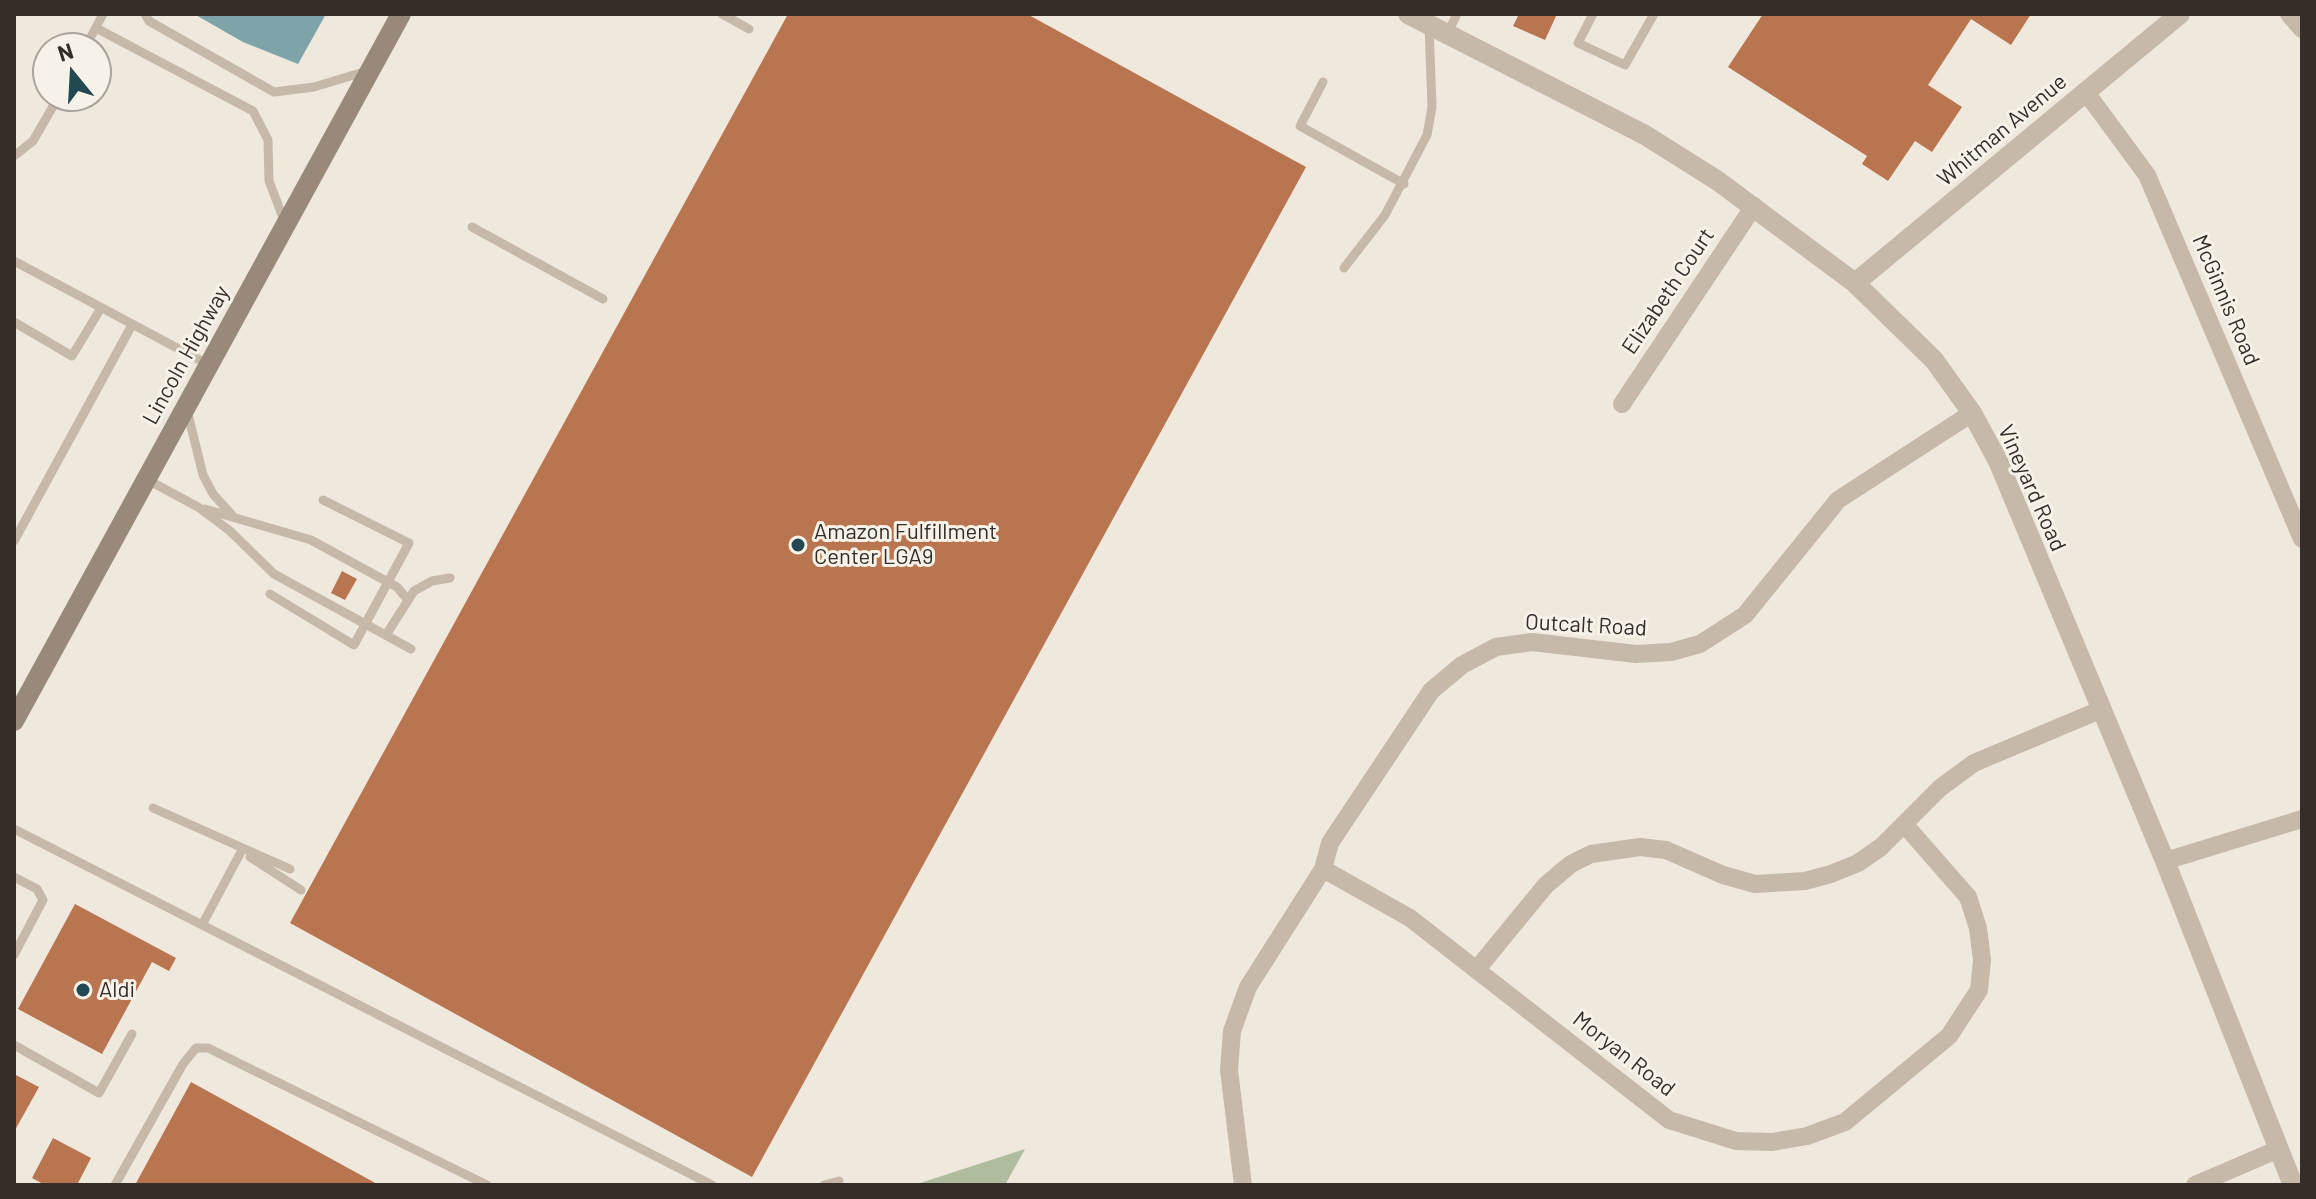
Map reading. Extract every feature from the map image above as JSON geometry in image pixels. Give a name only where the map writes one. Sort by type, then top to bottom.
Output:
[{"type":"main road","name":"Lincoln Highway","points":[[14,721],[401,14]]},
{"type":"street","name":"Vineyard Road","points":[[1408,14],[1645,135],[1754,206],[1855,283],[1934,360],[1972,413],[1998,461],[2165,861],[2293,1185]]},
{"type":"street","name":"Whitman Avenue","points":[[1855,283],[2180,14]]},
{"type":"street","points":[[2289,14],[2302,29]]},
{"type":"street","name":"McGinnis Road","points":[[2085,91],[2147,175],[2302,539]]},
{"type":"street","name":"Elizabeth Court","points":[[1622,404],[1754,206]]},
{"type":"street","name":"Outcalt Road","points":[[1243,1185],[1229,1070],[1232,1031],[1248,987],[1323,869],[1330,843],[1431,691],[1462,665],[1496,647],[1532,642],[1636,654],[1671,652],[1700,644],[1745,615],[1838,500],[1972,413]]},
{"type":"street","points":[[1477,969],[1546,885],[1571,864],[1591,854],[1640,847],[1666,850],[1755,884],[1783,883],[1831,874],[1858,863],[1940,788],[1974,763],[2100,710]]},
{"type":"street","points":[[2165,861],[2302,819]]},
{"type":"street","name":"Moryan Road","points":[[1323,869],[1410,918],[1669,1120],[1736,1141],[1772,1142],[1807,1136],[1845,1122],[1949,1036],[1979,990],[1982,960],[1978,928],[1968,897],[1904,824]]},
{"type":"street","points":[[2195,1185],[2279,1149]]},
{"type":"lane","points":[[94,32],[103,14]]},
{"type":"lane","points":[[145,14],[149,21],[274,92],[314,87],[371,70]]},
{"type":"lane","points":[[722,14],[749,29]]},
{"type":"lane","points":[[1344,268],[1404,184],[1430,122],[1438,29],[1457,14]]},
{"type":"lane","points":[[1593,14],[1578,43],[1625,65],[1654,14]]},
{"type":"lane","points":[[96,28],[253,111],[268,140],[269,181],[286,225]]},
{"type":"lane","points":[[1323,82],[1300,126],[1404,184]]},
{"type":"lane","points":[[14,156],[33,141],[50,112]]},
{"type":"lane","points":[[472,227],[603,299]]},
{"type":"lane","points":[[14,261],[209,365]]},
{"type":"lane","points":[[14,322],[72,356],[101,308]]},
{"type":"lane","points":[[14,541],[132,325]]},
{"type":"lane","points":[[186,406],[203,475],[213,494],[234,517]]},
{"type":"lane","points":[[146,479],[198,507],[230,531],[274,574],[411,649]]},
{"type":"lane","points":[[270,594],[354,645],[409,543],[323,500]]},
{"type":"lane","points":[[198,507],[311,540],[388,582],[407,599]]},
{"type":"lane","points":[[386,635],[407,599],[423,585],[450,578]]},
{"type":"lane","points":[[153,808],[290,869]]},
{"type":"lane","points":[[14,829],[712,1185]]},
{"type":"lane","points":[[242,850],[267,871],[301,890]]},
{"type":"lane","points":[[202,925],[242,850]]},
{"type":"lane","points":[[14,877],[37,889],[43,900],[14,955]]},
{"type":"lane","points":[[14,1045],[99,1093],[132,1034]]},
{"type":"lane","points":[[115,1185],[183,1064],[196,1048],[208,1048],[487,1185]]},
{"type":"lane","points":[[824,1185],[839,1181]]},
{"type":"green space","points":[[1025,1149],[1005,1185],[914,1185]]},
{"type":"water","points":[[194,14],[326,14],[298,64],[243,42]]},
{"type":"building","name":"Amazon Fulfillment Center LGA9","points":[[788,14],[1027,14],[1306,167],[752,1177],[290,923]]},
{"type":"building","points":[[1519,14],[1557,14],[1545,40],[1513,26]]},
{"type":"building","points":[[1763,14],[2031,14],[2011,45],[1971,19],[1928,85],[1962,107],[1932,152],[1915,141],[1888,181],[1862,164],[1867,156],[1728,67]]},
{"type":"building","points":[[342,571],[357,579],[345,600],[331,593]]},
{"type":"building","name":"Aldi","points":[[75,904],[176,958],[169,971],[152,962],[102,1054],[18,1009]]},
{"type":"building","points":[[14,1074],[39,1087],[14,1132]]},
{"type":"building","points":[[191,1082],[379,1185],[135,1185]]},
{"type":"building","points":[[53,1138],[91,1158],[77,1185],[45,1185],[32,1178]]},
{"type":"place","name":"Amazon Fulfillment Center LGA9","points":[[798,545]]},
{"type":"place","name":"Aldi","points":[[83,990]]}]
